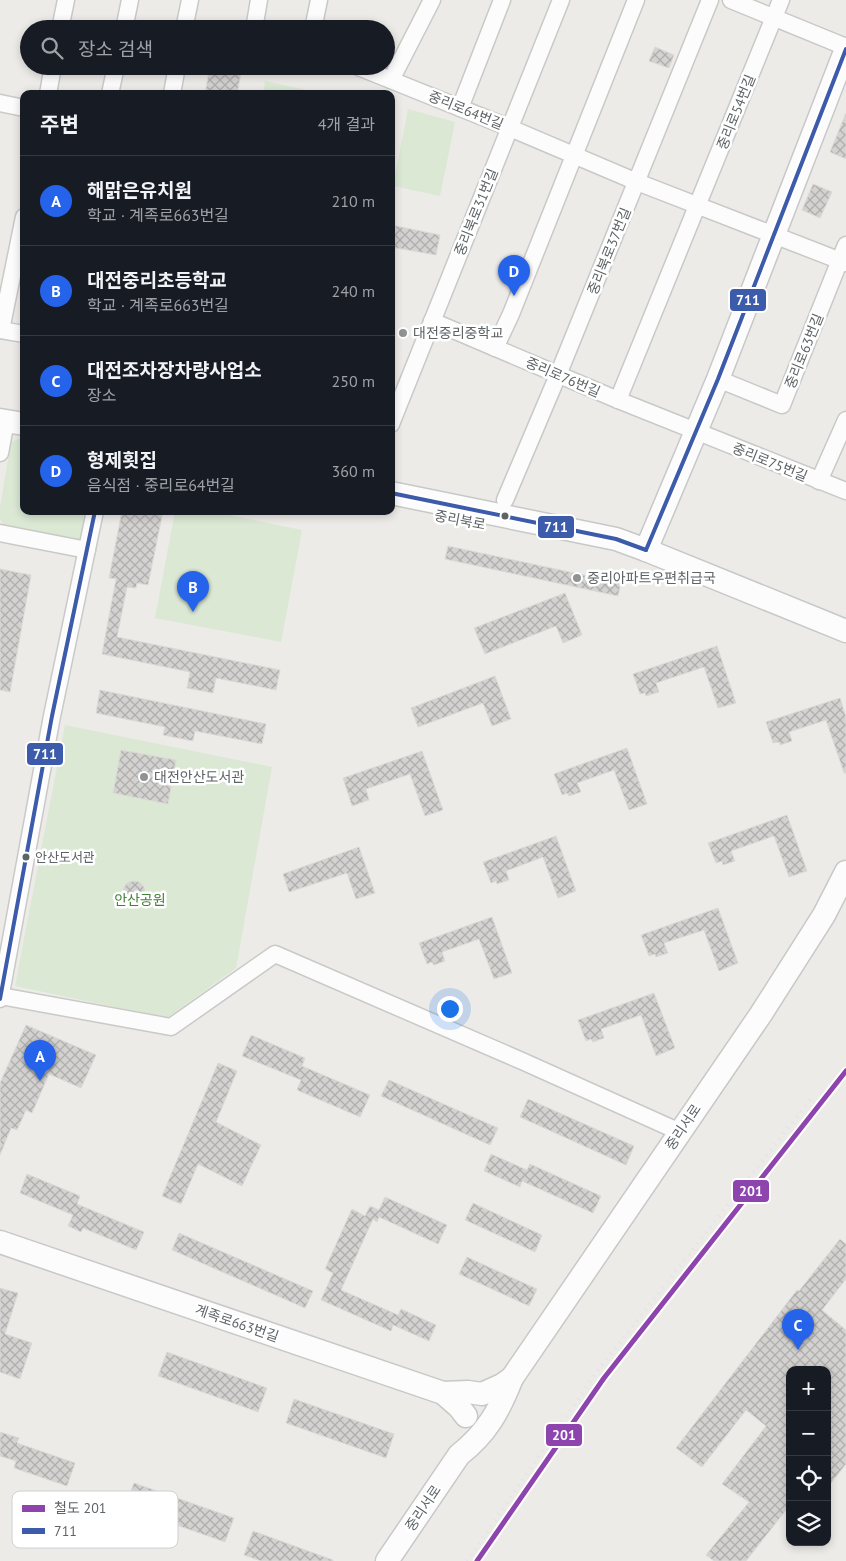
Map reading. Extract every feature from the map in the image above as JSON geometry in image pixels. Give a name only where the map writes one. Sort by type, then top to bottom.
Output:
[{"type":"main road","points":[[646,550],[718,380],[846,48]]},
{"type":"main road","name":"중리북로","points":[[395,494],[616,539],[846,631]]},
{"type":"main road","name":"중리북로","points":[[395,507],[614,551],[646,550]]},
{"type":"main road","name":"중리서로","points":[[387,1561],[460,1451],[472,1444],[466,1408],[507,1382],[771,997],[824,915],[846,872]]},
{"type":"main road","name":"계족로663번길","points":[[0,1242],[466,1408],[468,1392],[482,1394],[507,1382]]},
{"type":"main road","points":[[460,1451],[466,1408]]},
{"type":"street","points":[[62,20],[66,0]]},
{"type":"street","points":[[126,20],[130,0]]},
{"type":"street","points":[[189,20],[190,0]]},
{"type":"street","points":[[256,20],[259,0]]},
{"type":"street","points":[[315,20],[319,0]]},
{"type":"street","points":[[395,70],[432,0]]},
{"type":"street","points":[[460,108],[502,0]]},
{"type":"street","name":"중리북로31번길","points":[[395,414],[561,0]]},
{"type":"street","points":[[495,348],[511,314],[636,0]]},
{"type":"street","name":"중리북로37번길","points":[[505,500],[558,375],[710,0]]},
{"type":"street","points":[[731,0],[846,48]]},
{"type":"street","name":"중리로54번길","points":[[698,206],[781,0]]},
{"type":"street","points":[[49,90],[51,75]]},
{"type":"street","points":[[111,90],[114,75]]},
{"type":"street","points":[[173,90],[175,75]]},
{"type":"street","name":"중리로64번길","points":[[378,75],[637,182],[774,235]]},
{"type":"street","points":[[390,80],[393,75]]},
{"type":"street","points":[[0,103],[20,107]]},
{"type":"street","points":[[618,400],[698,206]]},
{"type":"street","name":"중리로63번길","points":[[718,380],[782,405],[844,256],[774,235]]},
{"type":"street","points":[[20,236],[0,330],[20,333]]},
{"type":"street","name":"중리로76번길","points":[[432,321],[695,431]]},
{"type":"street","points":[[819,481],[846,420]]},
{"type":"street","points":[[0,453],[10,422]]},
{"type":"street","name":"중리로75번길","points":[[695,431],[846,491]]},
{"type":"street","points":[[94,515],[52,716],[0,997],[171,1027],[275,954],[522,1060],[680,1132]]},
{"type":"street","points":[[0,533],[87,550]]},
{"type":"green space","points":[[265,81],[307,90],[264,90]]},
{"type":"green space","points":[[408,109],[455,122],[440,196],[395,186],[395,176]]},
{"type":"green space","points":[[20,438],[20,515],[87,515],[82,545],[6,530],[0,519],[0,507],[11,442]]},
{"type":"green space","points":[[174,515],[229,515],[302,530],[281,642],[155,618]]},
{"type":"green space","name":"안산공원","points":[[65,725],[272,767],[236,968],[167,1018],[15,986]]},
{"type":"building","points":[[655,47],[674,55],[669,68],[649,61]]},
{"type":"building","points":[[208,75],[241,75],[238,90],[206,90]]},
{"type":"building","points":[[846,113],[846,159],[830,152]]},
{"type":"building","points":[[813,184],[832,192],[820,218],[802,210]]},
{"type":"building","points":[[395,226],[440,235],[436,255],[395,248]]},
{"type":"building","points":[[121,515],[162,515],[148,585],[137,583],[136,588],[127,587],[117,637],[280,670],[276,690],[216,678],[213,693],[187,688],[190,672],[102,654],[116,579],[109,578]]},
{"type":"building","points":[[448,546],[621,583],[618,596],[445,559]]},
{"type":"building","points":[[0,569],[31,575],[10,692],[0,690]]},
{"type":"building","points":[[565,593],[582,635],[563,643],[556,626],[485,654],[474,628]]},
{"type":"building","points":[[717,646],[736,703],[718,708],[704,667],[656,683],[659,692],[646,696],[645,693],[640,694],[633,674]]},
{"type":"building","points":[[495,676],[511,719],[492,726],[483,703],[418,727],[411,708]]},
{"type":"building","points":[[100,690],[266,724],[262,744],[195,731],[193,741],[163,735],[165,727],[96,713]]},
{"type":"building","points":[[840,698],[846,717],[846,773],[844,773],[826,720],[789,732],[792,741],[780,745],[779,742],[773,743],[766,722]]},
{"type":"building","points":[[627,748],[647,804],[629,810],[614,770],[577,783],[581,792],[569,796],[567,793],[562,795],[554,774]]},
{"type":"building","name":"대전안산도서관","points":[[121,750],[176,760],[168,804],[113,793]]},
{"type":"building","points":[[422,751],[443,810],[425,816],[410,774],[366,789],[369,800],[352,806],[343,778]]},
{"type":"building","points":[[787,815],[807,871],[789,877],[774,836],[731,851],[735,861],[723,865],[722,861],[716,863],[708,843]]},
{"type":"building","points":[[556,836],[576,891],[558,898],[543,857],[506,871],[509,880],[497,884],[496,881],[491,883],[483,862]]},
{"type":"building","points":[[359,847],[375,893],[356,899],[347,873],[289,892],[283,874]]},
{"type":"building","points":[[134,881],[142,884],[145,892],[142,900],[134,903],[126,900],[123,892],[126,884]]},
{"type":"building","points":[[718,908],[738,963],[719,971],[704,930],[664,943],[668,953],[656,957],[655,954],[649,956],[641,935]]},
{"type":"building","points":[[492,917],[512,973],[494,979],[479,939],[442,952],[445,961],[434,965],[432,962],[427,964],[419,943]]},
{"type":"building","points":[[654,993],[675,1048],[656,1056],[641,1015],[601,1029],[604,1038],[593,1042],[591,1039],[586,1041],[578,1020]]},
{"type":"building","points":[[26,1025],[96,1055],[81,1088],[49,1074],[32,1113],[26,1110],[17,1130],[11,1128],[0,1155],[0,1083]]},
{"type":"building","points":[[251,1035],[305,1058],[302,1066],[370,1095],[360,1117],[297,1090],[301,1080],[242,1056]]},
{"type":"building","points":[[218,1063],[237,1071],[216,1122],[261,1145],[242,1186],[198,1164],[181,1204],[162,1196]]},
{"type":"building","points":[[389,1080],[498,1128],[490,1145],[381,1096]]},
{"type":"building","points":[[528,1099],[634,1146],[626,1165],[520,1117]]},
{"type":"building","points":[[491,1154],[527,1170],[530,1164],[601,1196],[593,1213],[522,1181],[520,1187],[484,1171]]},
{"type":"building","points":[[27,1174],[80,1196],[77,1204],[144,1232],[136,1250],[83,1228],[81,1232],[68,1226],[73,1215],[20,1193]]},
{"type":"building","points":[[385,1197],[447,1225],[438,1244],[379,1217],[377,1222],[373,1219],[341,1290],[398,1315],[401,1309],[436,1325],[429,1341],[393,1325],[391,1331],[321,1300],[333,1273],[325,1269],[352,1209],[365,1216],[370,1206],[379,1210]]},
{"type":"building","points":[[473,1203],[542,1235],[535,1252],[465,1220]]},
{"type":"building","points":[[179,1233],[313,1291],[305,1308],[172,1250]]},
{"type":"building","points":[[840,1239],[846,1244],[846,1279],[822,1310],[846,1330],[846,1464],[831,1483],[831,1366],[786,1366],[786,1510],[746,1561],[714,1561],[706,1555],[749,1502],[722,1484],[766,1426],[746,1410],[702,1467],[676,1448],[797,1290],[799,1291]]},
{"type":"building","points":[[467,1257],[537,1289],[529,1306],[459,1274]]},
{"type":"building","points":[[0,1288],[18,1293],[5,1334],[32,1343],[20,1379],[0,1372]]},
{"type":"building","points":[[167,1352],[267,1388],[258,1412],[158,1376]]},
{"type":"building","points":[[294,1399],[394,1434],[386,1458],[286,1423]]},
{"type":"building","points":[[0,1432],[19,1438],[17,1443],[75,1463],[67,1486],[14,1468],[16,1461],[0,1456]]},
{"type":"building","points":[[134,1483],[157,1491],[131,1491]]},
{"type":"building","points":[[178,1498],[234,1518],[225,1542],[178,1526]]},
{"type":"building","points":[[253,1531],[333,1561],[261,1561],[244,1555]]},
{"type":"railway","points":[[467,1561],[596,1373],[811,1099]]},
{"type":"rail line","name":"201","points":[[477,1561],[604,1378],[846,1071]]},
{"type":"transit line","name":"711","points":[[646,550],[718,379],[846,49]]},
{"type":"transit line","name":"711","points":[[395,494],[616,539],[646,550]]},
{"type":"transit line","name":"711","points":[[0,999],[52,716],[94,515]]},
{"type":"place","name":"형제횟집","points":[[514,296]]},
{"type":"place","name":"대전중리중학교","points":[[403,333]]},
{"type":"place","name":"중리아파트우편취급국","points":[[577,578]]},
{"type":"place","name":"대전중리초등학교","points":[[193,612]]},
{"type":"place","name":"대전안산도서관","points":[[144,777]]},
{"type":"place","name":"안산도서관","points":[[26,857]]},
{"type":"place","name":"해맑은유치원","points":[[40,1081]]},
{"type":"place","name":"대전조차장차량사업소","points":[[798,1350]]}]
